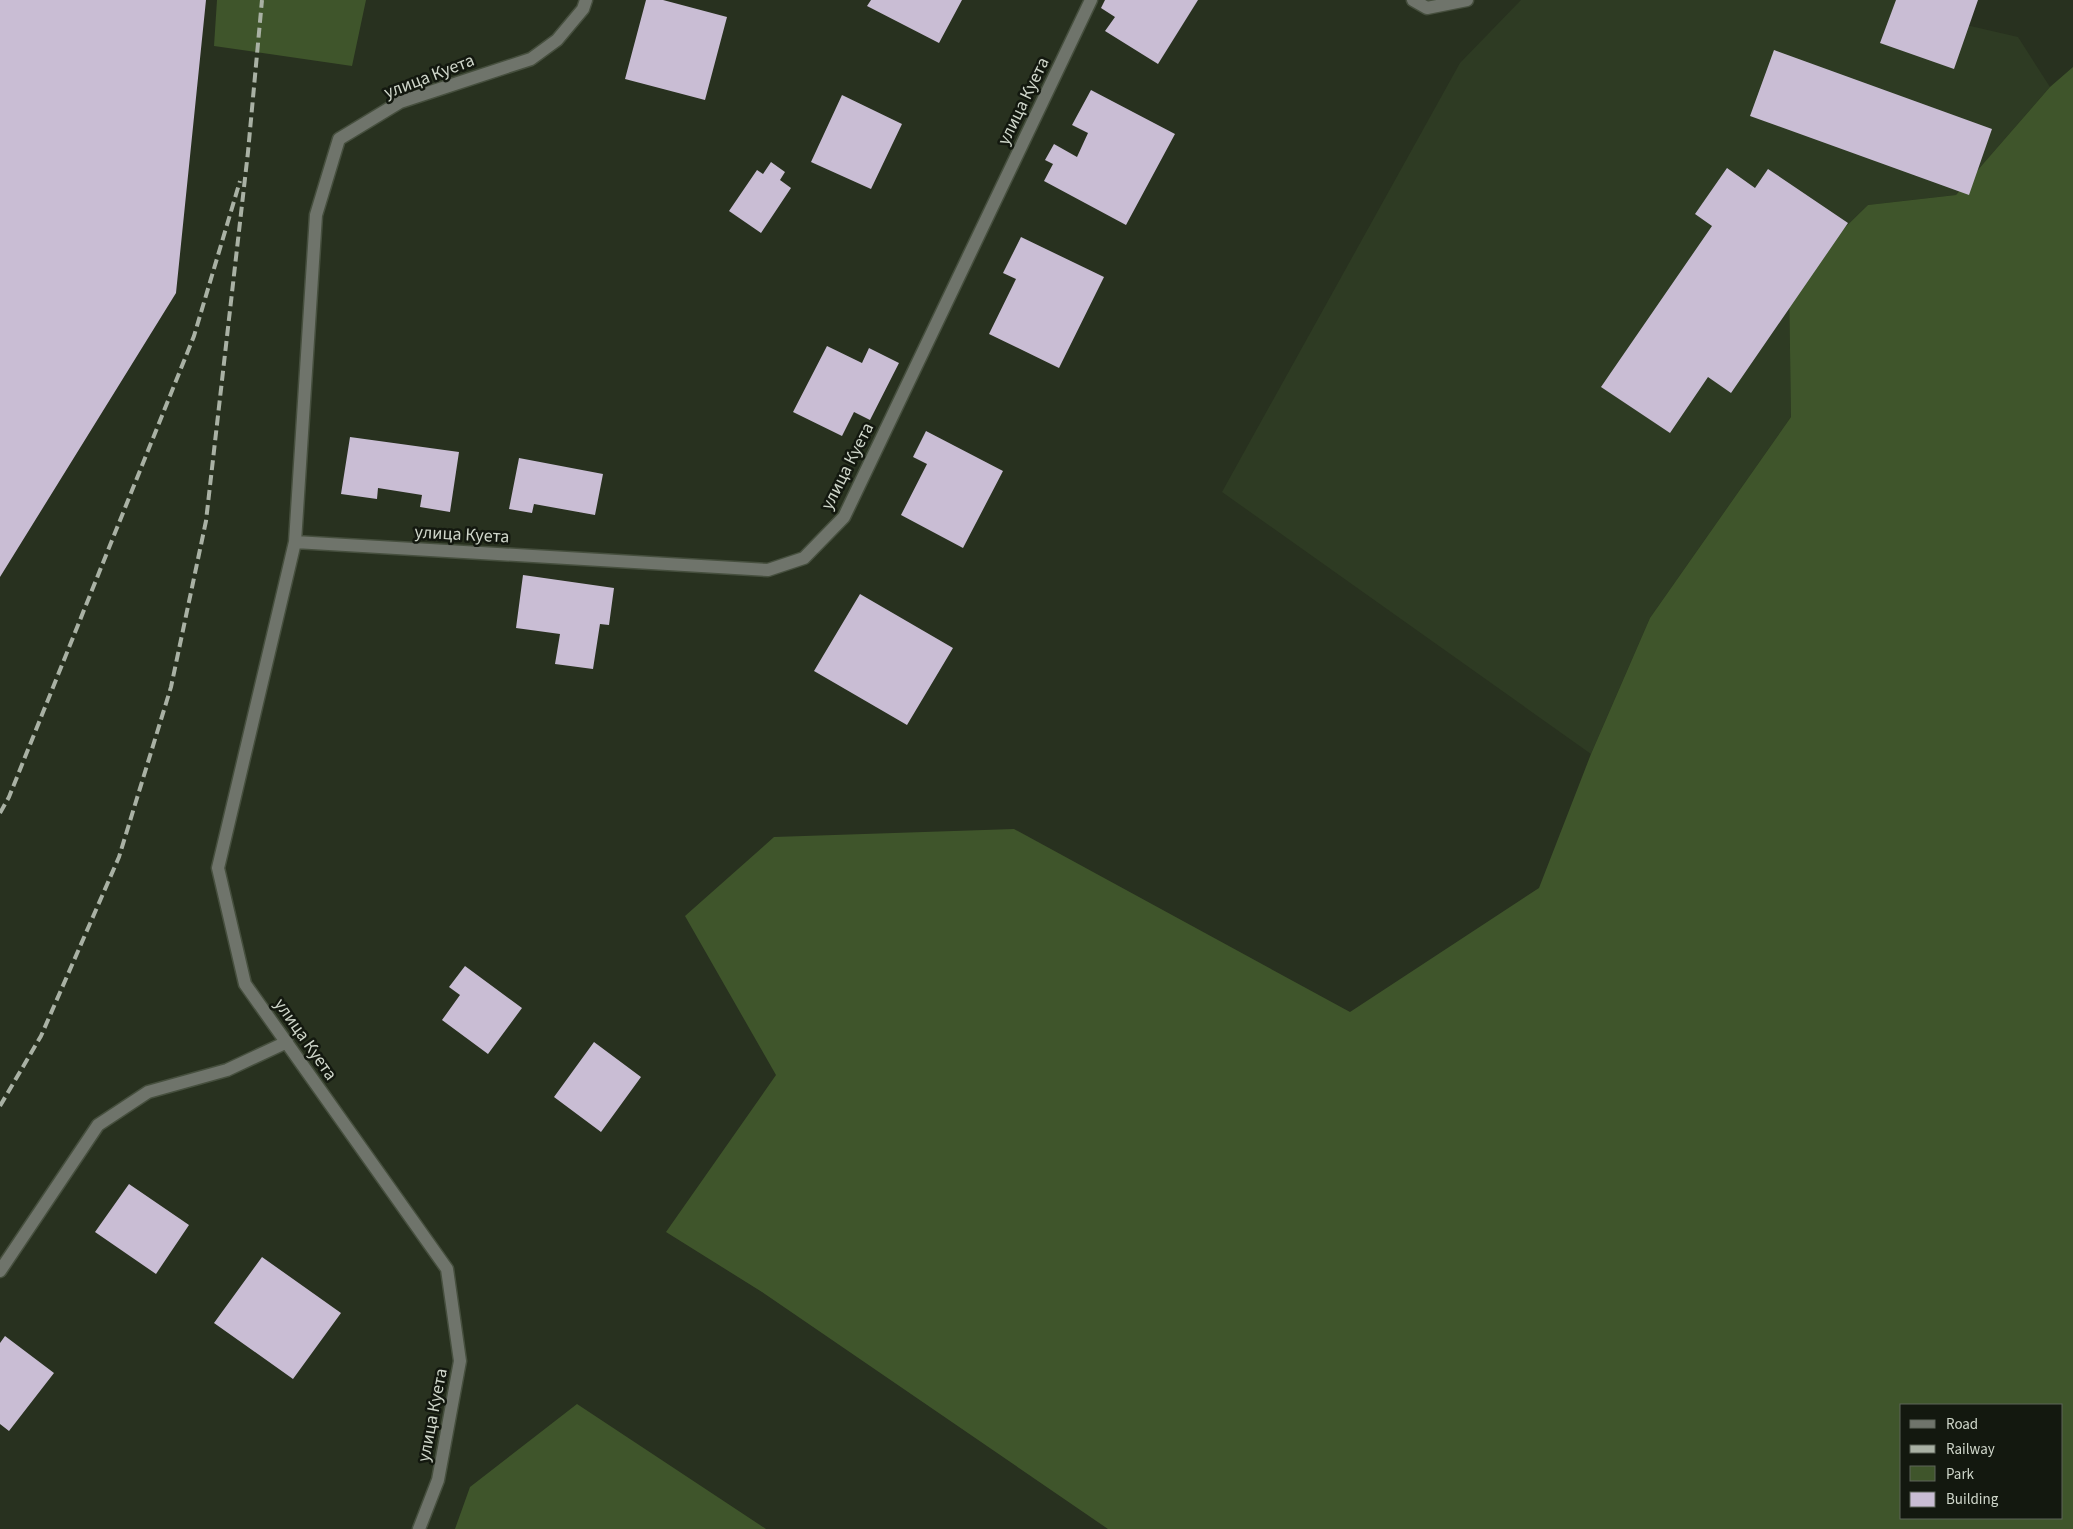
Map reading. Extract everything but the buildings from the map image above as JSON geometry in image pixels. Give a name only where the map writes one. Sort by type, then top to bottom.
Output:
[{"type":"street","name":"улица Куета","points":[[419,1529],[438,1480],[460,1362],[447,1269],[245,984],[218,868],[295,542],[316,215],[339,138],[400,102],[531,59],[557,40],[583,9],[586,0]]},
{"type":"street","name":"улица Куета","points":[[295,542],[768,570],[804,558],[844,517],[1091,0]]},
{"type":"street","points":[[1413,0],[1427,8],[1467,0]]},
{"type":"street","points":[[0,1271],[98,1125],[148,1092],[228,1070],[287,1042]]},
{"type":"shaded area","points":[[1521,0],[1947,0],[1940,19],[2018,37],[2050,87],[1956,195],[1868,205],[1789,282],[1791,417],[1650,618],[1591,754],[1222,492],[1460,63]]},
{"type":"green space","points":[[217,0],[366,0],[352,66],[214,46]]},
{"type":"green space","points":[[2073,67],[2073,1529],[1108,1529],[762,1292],[666,1232],[776,1075],[685,916],[774,837],[1014,829],[1350,1012],[1539,888],[1591,754],[1650,618],[1791,417],[1789,282],[1868,205],[1956,195],[2050,87]]},
{"type":"green space","points":[[577,1404],[766,1529],[455,1529],[470,1487]]},
{"type":"railway","points":[[0,1106],[41,1036],[119,857],[171,687],[206,521],[248,152],[262,0]]},
{"type":"railway","points":[[0,813],[9,797],[194,336],[240,181]]}]
